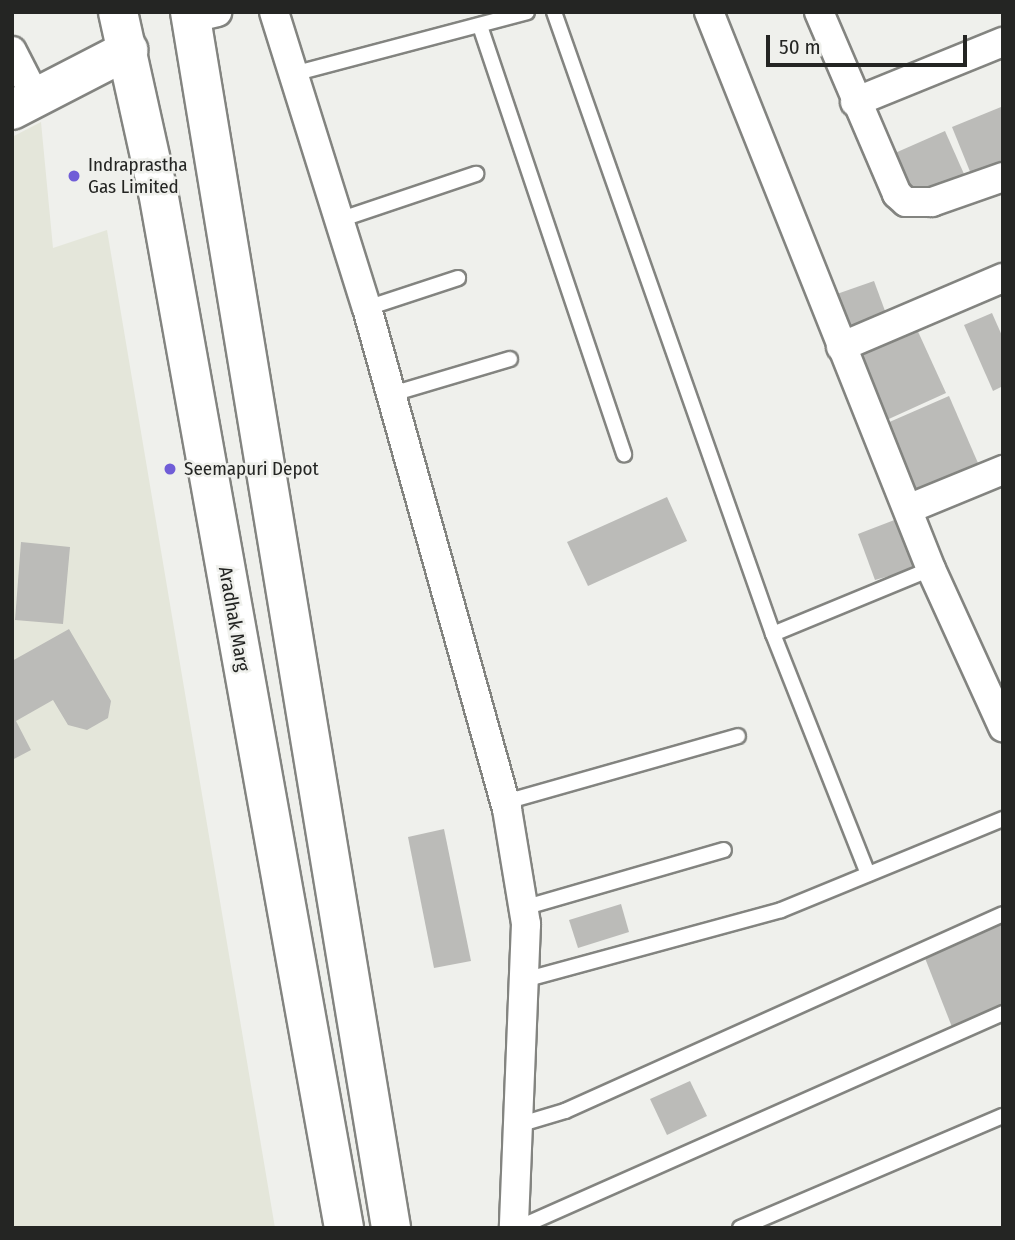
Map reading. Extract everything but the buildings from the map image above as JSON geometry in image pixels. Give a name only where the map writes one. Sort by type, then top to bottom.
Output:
[{"type":"main road","name":"Aradhak Marg","points":[[118,12],[128,50],[344,1228]]},
{"type":"main road","points":[[200,14],[391,1228]]},
{"type":"main road","points":[[24,104],[128,50]]},
{"type":"street","points":[[274,12],[367,308],[505,802],[523,908],[524,980],[516,1228]]},
{"type":"street","points":[[709,12],[931,569],[992,678],[1003,727]]},
{"type":"street","points":[[820,12],[855,102],[897,194],[906,202],[932,202],[1003,177]]},
{"type":"street","points":[[855,102],[1003,42]]},
{"type":"street","points":[[12,51],[24,104]]},
{"type":"street","points":[[841,347],[1003,278]]},
{"type":"street","points":[[908,509],[1003,470]]},
{"type":"lane","points":[[293,74],[527,12]]},
{"type":"lane","points":[[554,12],[773,634],[867,874]]},
{"type":"lane","points":[[480,26],[624,453]]},
{"type":"lane","points":[[339,220],[476,174]]},
{"type":"lane","points":[[367,308],[458,278]]},
{"type":"lane","points":[[392,394],[510,359]]},
{"type":"lane","points":[[773,634],[931,569]]},
{"type":"lane","points":[[505,802],[738,736]]},
{"type":"lane","points":[[524,980],[781,910],[1003,819]]},
{"type":"lane","points":[[523,908],[724,850]]},
{"type":"lane","points":[[518,1125],[565,1111],[1003,914]]},
{"type":"lane","points":[[516,1228],[1003,1013]]},
{"type":"lane","points":[[740,1228],[1003,1116]]},
{"type":"shaded area","name":"Seemapuri Depot","points":[[41,122],[53,248],[107,230],[275,1228],[12,1228],[12,137]]},
{"type":"place","name":"Indraprastha Gas Limited","points":[[74,176]]},
{"type":"place","name":"Seemapuri Depot","points":[[170,469]]}]
